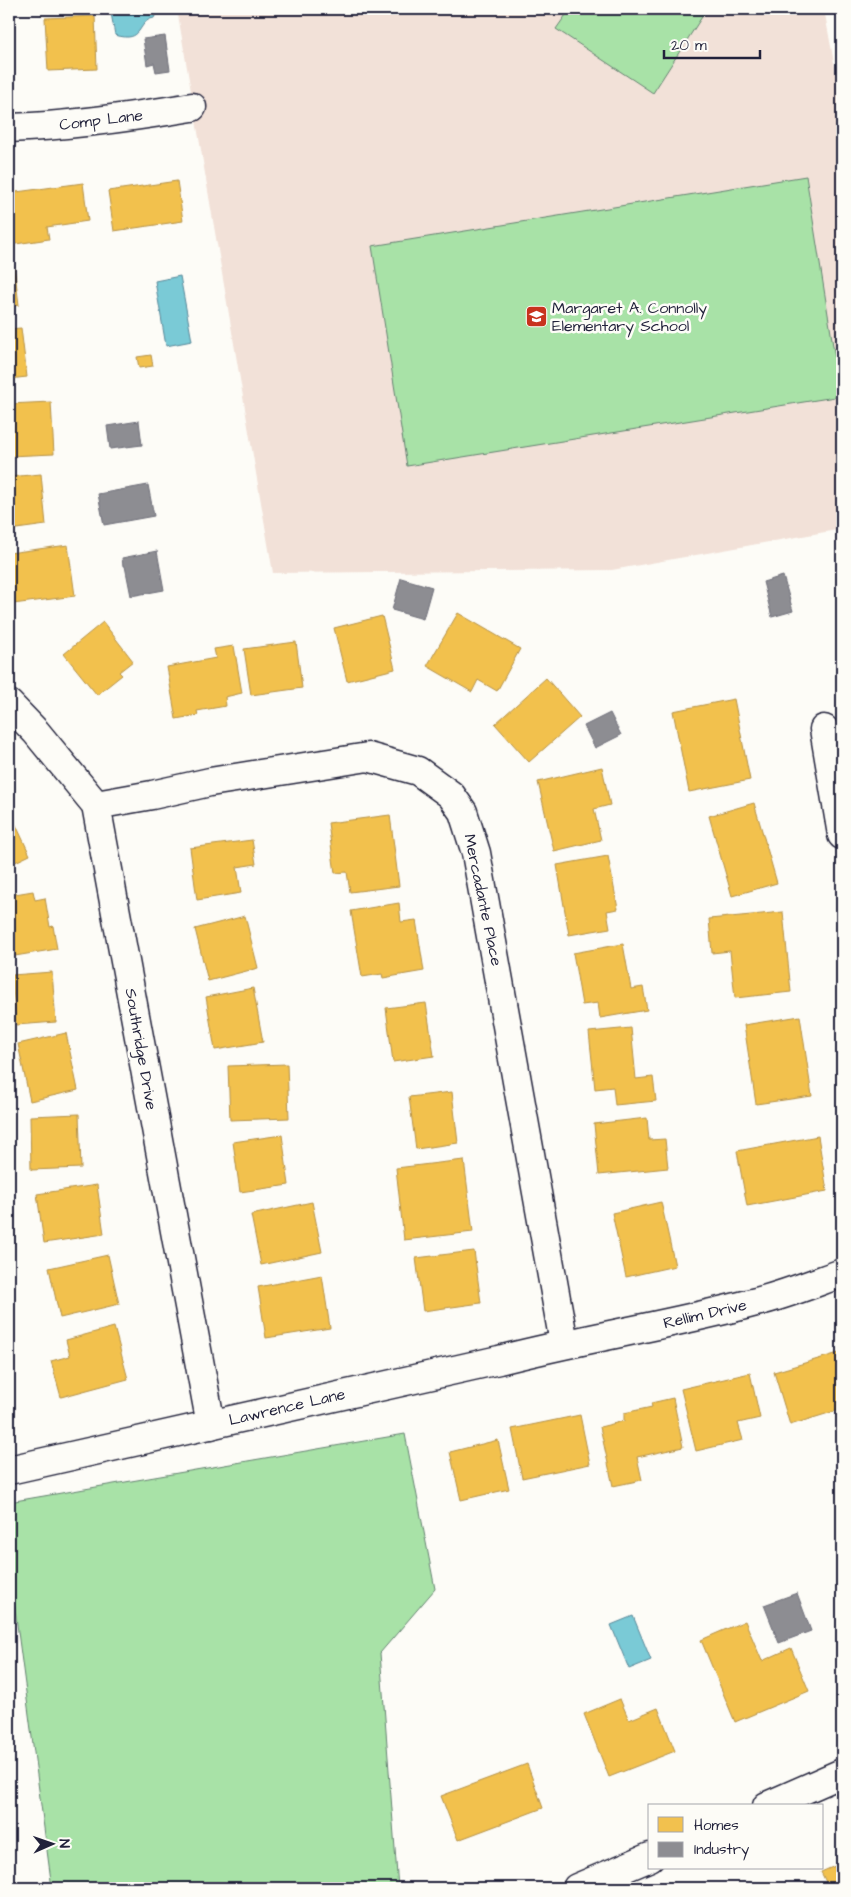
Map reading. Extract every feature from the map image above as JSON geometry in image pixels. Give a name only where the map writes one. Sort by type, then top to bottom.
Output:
[{"type":"street","name":"Comp Lane","points":[[9,128],[34,128],[142,116],[192,107]]},
{"type":"street","name":"Southridge Drive","points":[[9,704],[36,732],[96,805],[210,1425]]},
{"type":"street","points":[[824,729],[842,834]]},
{"type":"street","name":"Mercadante Place","points":[[96,805],[210,782],[368,757],[418,771],[451,795],[463,812],[476,853],[564,1343]]},
{"type":"street","name":"Rellim Drive","points":[[564,1343],[629,1331],[757,1302],[842,1273]]},
{"type":"street","name":"Lawrence Lane","points":[[9,1470],[564,1343]]},
{"type":"street","points":[[772,1804],[842,1773]]},
{"type":"street","points":[[577,1888],[648,1858]]},
{"type":"shaded area","name":"Margaret A. Connolly Elementary School","points":[[177,9],[824,9],[842,106],[842,529],[612,570],[273,573]]},
{"type":"green space","points":[[570,9],[707,9],[653,93],[556,29]]},
{"type":"green space","points":[[806,176],[841,396],[407,466],[372,246]]},
{"type":"green space","points":[[405,1434],[435,1589],[380,1653],[398,1888],[52,1888],[9,1564],[9,1502]]},
{"type":"water","points":[[133,9],[153,9],[155,16],[148,20],[131,37],[115,35],[111,13]]},
{"type":"water","points":[[180,276],[192,341],[166,346],[155,281]]},
{"type":"water","points":[[633,1616],[651,1660],[629,1669],[611,1625]]},
{"type":"building: Homes","points":[[95,16],[97,69],[48,71],[45,18]]},
{"type":"building: Homes","points":[[177,181],[183,221],[114,231],[108,191]]},
{"type":"building: Homes","points":[[83,183],[88,221],[47,227],[49,239],[9,245],[9,193]]},
{"type":"building: Homes","points":[[14,265],[19,305],[9,307],[9,266]]},
{"type":"building: Homes","points":[[21,328],[27,377],[9,379],[9,329]]},
{"type":"building: Homes","points":[[151,355],[153,366],[139,368],[137,357]]},
{"type":"building: Homes","points":[[51,402],[54,454],[9,456],[9,404]]},
{"type":"building: Homes","points":[[41,474],[46,525],[9,530],[9,477]]},
{"type":"building: Homes","points":[[68,545],[75,596],[13,604],[9,553]]},
{"type":"building: Homes","points":[[458,613],[520,649],[497,691],[478,680],[472,692],[427,666]]},
{"type":"building: Homes","points":[[382,616],[395,669],[347,681],[334,628]]},
{"type":"building: Homes","points":[[103,622],[133,661],[119,672],[122,675],[97,695],[64,654]]},
{"type":"building: Homes","points":[[296,642],[302,688],[251,695],[244,649]]},
{"type":"building: Homes","points":[[234,646],[242,693],[225,697],[226,706],[197,711],[198,715],[176,719],[167,667],[216,658],[214,649]]},
{"type":"building: Homes","points":[[546,678],[580,717],[529,762],[495,724]]},
{"type":"building: Homes","points":[[734,699],[750,780],[689,792],[673,711]]},
{"type":"building: Homes","points":[[602,767],[610,805],[594,809],[601,840],[554,851],[538,782]]},
{"type":"building: Homes","points":[[754,803],[777,883],[732,896],[709,816]]},
{"type":"building: Homes","points":[[9,810],[30,855],[9,865]]},
{"type":"building: Homes","points":[[390,815],[399,886],[350,892],[347,872],[335,873],[328,823]]},
{"type":"building: Homes","points":[[252,840],[256,864],[237,867],[241,893],[197,900],[190,848]]},
{"type":"building: Homes","points":[[608,856],[618,909],[607,911],[610,928],[569,935],[557,865]]},
{"type":"building: Homes","points":[[33,891],[35,900],[45,898],[50,927],[53,926],[57,949],[9,957],[9,895]]},
{"type":"building: Homes","points":[[399,903],[401,922],[416,920],[424,971],[383,978],[382,974],[362,977],[351,911]]},
{"type":"building: Homes","points":[[783,912],[791,992],[735,998],[730,951],[712,953],[709,919]]},
{"type":"building: Homes","points":[[245,916],[258,968],[208,981],[195,929]]},
{"type":"building: Homes","points":[[623,944],[631,989],[643,987],[647,1010],[600,1018],[598,1003],[582,1005],[573,953]]},
{"type":"building: Homes","points":[[52,972],[56,1022],[16,1025],[12,975]]},
{"type":"building: Homes","points":[[253,988],[263,1042],[215,1050],[206,997]]},
{"type":"building: Homes","points":[[426,1003],[434,1056],[393,1062],[386,1008]]},
{"type":"building: Homes","points":[[800,1016],[812,1096],[756,1104],[744,1025]]},
{"type":"building: Homes","points":[[631,1028],[636,1079],[653,1077],[656,1101],[615,1105],[613,1087],[595,1089],[589,1032]]},
{"type":"building: Homes","points":[[66,1033],[78,1090],[30,1101],[18,1044]]},
{"type":"building: Homes","points":[[287,1064],[289,1118],[230,1120],[228,1066]]},
{"type":"building: Homes","points":[[452,1092],[458,1143],[416,1149],[409,1097]]},
{"type":"building: Homes","points":[[79,1114],[81,1168],[31,1170],[30,1116]]},
{"type":"building: Homes","points":[[647,1118],[649,1140],[665,1139],[668,1168],[599,1175],[594,1124]]},
{"type":"building: Homes","points":[[282,1135],[289,1185],[240,1192],[233,1142]]},
{"type":"building: Homes","points":[[818,1136],[827,1191],[747,1206],[737,1151]]},
{"type":"building: Homes","points":[[464,1160],[473,1232],[404,1240],[396,1168]]},
{"type":"building: Homes","points":[[97,1185],[104,1234],[44,1243],[37,1194]]},
{"type":"building: Homes","points":[[312,1202],[322,1252],[261,1265],[251,1215]]},
{"type":"building: Homes","points":[[661,1202],[675,1266],[626,1277],[612,1213]]},
{"type":"building: Homes","points":[[474,1251],[481,1303],[423,1311],[416,1258]]},
{"type":"building: Homes","points":[[108,1255],[119,1304],[60,1318],[49,1268]]},
{"type":"building: Homes","points":[[322,1275],[330,1328],[266,1338],[258,1287]]},
{"type":"building: Homes","points":[[114,1327],[128,1379],[61,1397],[51,1361],[70,1356],[66,1340]]},
{"type":"building: Homes","points":[[842,1352],[842,1409],[790,1425],[774,1372]]},
{"type":"building: Homes","points":[[750,1373],[760,1418],[738,1423],[743,1440],[696,1451],[681,1389]]},
{"type":"building: Homes","points":[[673,1398],[683,1447],[637,1457],[642,1480],[613,1486],[600,1427],[624,1421],[624,1413],[652,1407],[651,1403]]},
{"type":"building: Homes","points":[[580,1415],[590,1464],[522,1478],[512,1429]]},
{"type":"building: Homes","points":[[498,1440],[509,1489],[461,1500],[450,1452]]},
{"type":"building: Homes","points":[[745,1621],[762,1661],[791,1648],[809,1691],[735,1722],[701,1640]]},
{"type":"building: Homes","points":[[620,1699],[629,1720],[658,1708],[675,1751],[609,1777],[584,1714]]},
{"type":"building: Homes","points":[[527,1764],[543,1808],[458,1840],[441,1796]]},
{"type":"building: Homes","points":[[842,1863],[842,1888],[829,1888],[821,1872]]},
{"type":"building: Industry","points":[[165,36],[170,70],[156,72],[154,63],[147,65],[143,39]]},
{"type":"building: Industry","points":[[139,421],[142,445],[110,449],[107,426]]},
{"type":"building: Industry","points":[[148,485],[154,516],[104,525],[98,494]]},
{"type":"building: Industry","points":[[157,551],[164,590],[131,596],[122,558]]},
{"type":"building: Industry","points":[[783,576],[793,611],[772,617],[763,582]]},
{"type":"building: Industry","points":[[401,578],[432,587],[423,619],[392,610]]},
{"type":"building: Industry","points":[[610,713],[621,735],[595,748],[584,726]]},
{"type":"building: Industry","points":[[797,1593],[811,1631],[779,1643],[764,1605]]},
{"type":"place","name":"Margaret A. Connolly Elementary School","points":[[536,317]]}]
